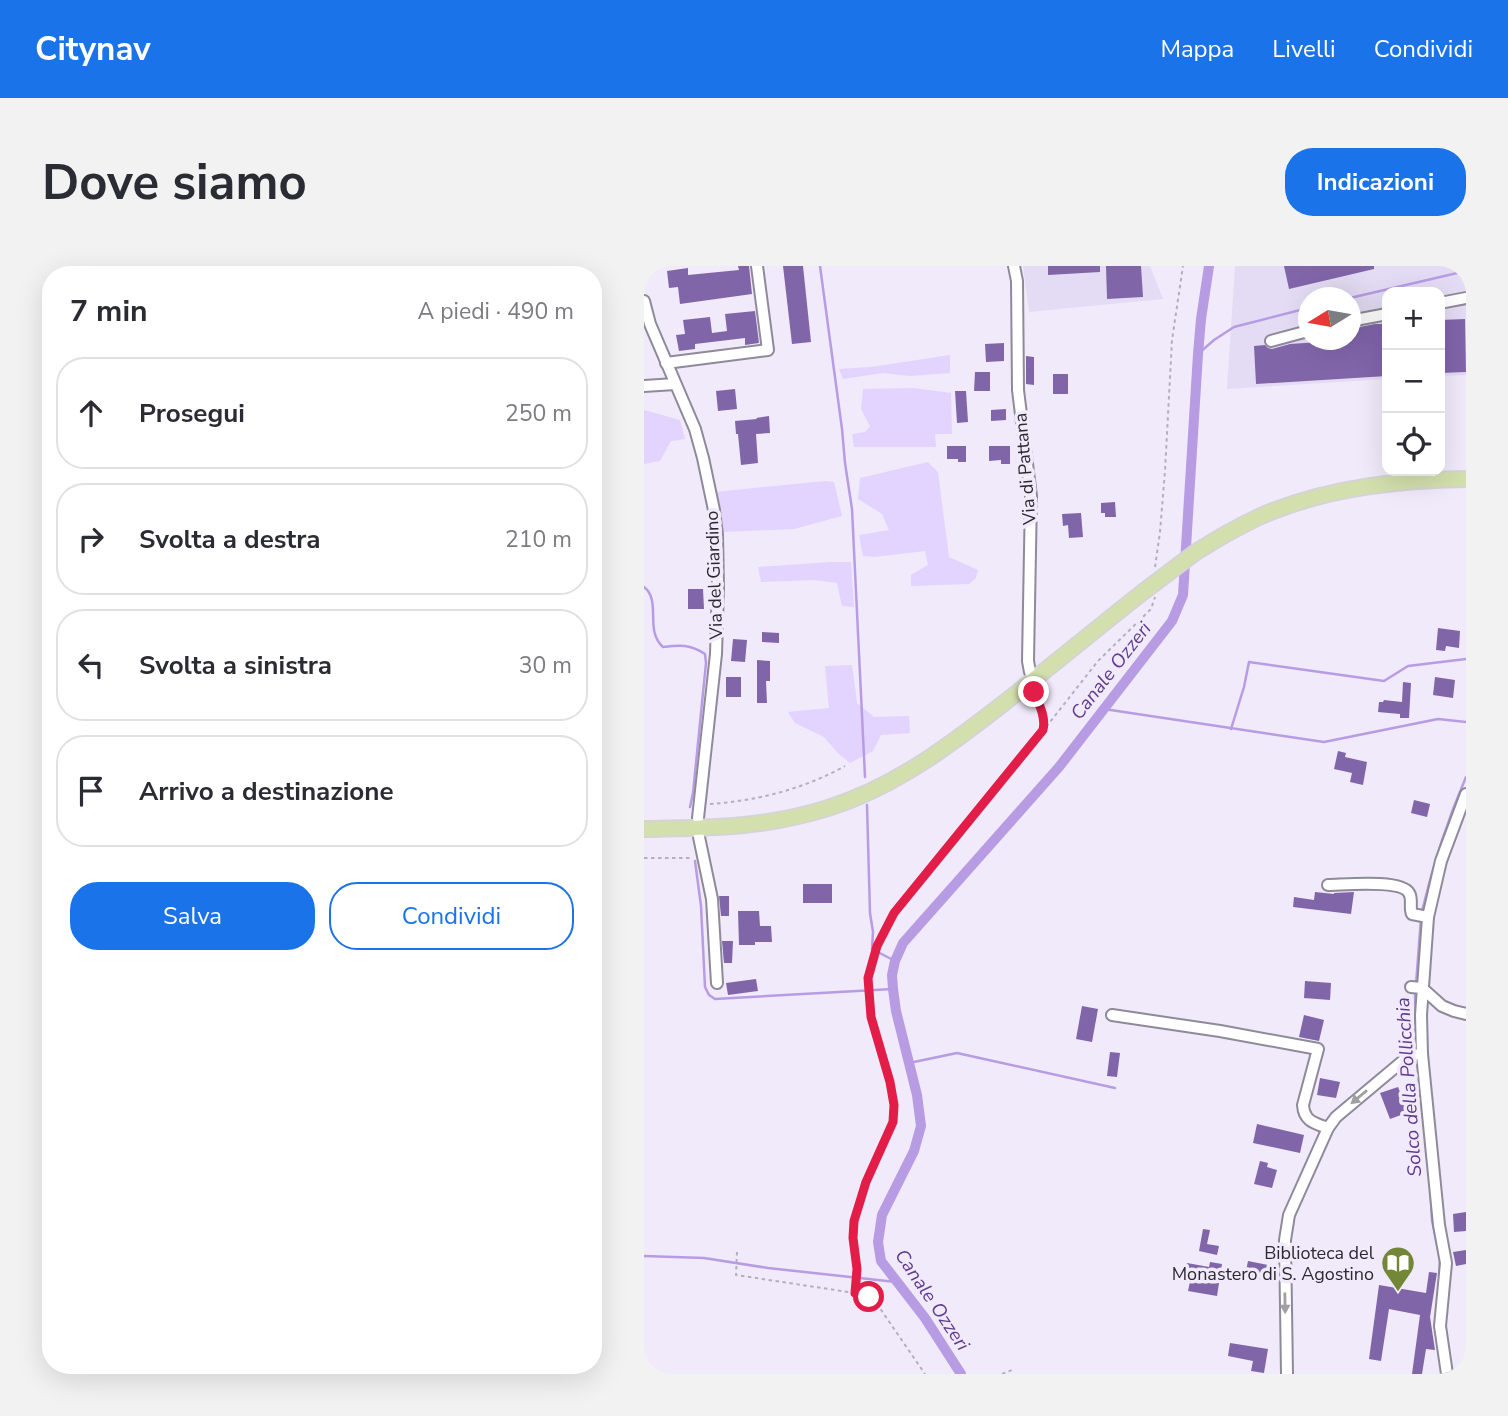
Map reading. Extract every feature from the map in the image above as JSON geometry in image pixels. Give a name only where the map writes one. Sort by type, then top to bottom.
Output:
[{"type":"main road","points":[[644,829],[718,828],[761,824],[829,808],[877,788],[904,775],[945,748],[1149,595],[1195,552],[1219,538],[1273,511],[1347,489],[1405,481],[1466,478]]},
{"type":"street","points":[[666,363],[768,350],[757,266]]},
{"type":"street","name":"Via di Pattana","points":[[1014,266],[1017,281],[1018,390],[1031,496],[1030,672]]},
{"type":"street","points":[[1445,302],[1466,298]]},
{"type":"street","name":"Via del Giardino","points":[[644,301],[650,324],[695,429],[714,510],[717,535],[716,654],[698,818]]},
{"type":"street","points":[[1361,319],[1382,315]]},
{"type":"street","points":[[1271,341],[1298,334]]},
{"type":"street","points":[[644,386],[675,384]]},
{"type":"street","points":[[1447,1374],[1440,1326],[1446,1263],[1418,1054],[1417,987],[1423,916],[1452,827],[1466,794]]},
{"type":"street","points":[[699,836],[712,899],[717,983]]},
{"type":"street","points":[[1328,885],[1366,883],[1401,887],[1411,895],[1412,914],[1423,916]]},
{"type":"street","points":[[1417,987],[1442,1006],[1466,1014]]},
{"type":"street","points":[[1112,1015],[1318,1049],[1303,1105],[1309,1121],[1328,1128]]},
{"type":"street","points":[[1287,1374],[1285,1240],[1289,1215],[1328,1128],[1347,1107],[1418,1054]]},
{"type":"path","points":[[1154,573],[1166,471],[1172,340],[1183,266]]},
{"type":"path","points":[[855,1293],[857,1269],[854,1221],[866,1182],[893,1122],[894,1105],[890,1082],[871,1017],[869,972],[877,946],[894,913],[1098,661],[1151,609],[1149,595]]},
{"type":"path","points":[[1034,692],[1043,717],[1043,730]]},
{"type":"path","points":[[698,804],[759,799],[845,766]]},
{"type":"path","points":[[644,858],[704,857]]},
{"type":"path","points":[[737,1252],[736,1275],[744,1278],[869,1297],[877,1304],[925,1374]]},
{"type":"path","points":[[1002,1374],[1012,1370]]},
{"type":"shaded area","points":[[1023,266],[1150,266],[1163,299],[1029,312]]},
{"type":"shaded area","points":[[1235,266],[1466,266],[1466,375],[1445,376],[1445,287],[1382,287],[1382,379],[1227,389]]},
{"type":"shaded area","points":[[950,355],[950,373],[910,376],[883,373],[843,379],[839,369],[871,367]]},
{"type":"shaded area","points":[[913,388],[951,393],[952,434],[935,434],[936,447],[854,447],[852,434],[865,432],[870,426],[861,409],[863,389]]},
{"type":"shaded area","points":[[644,410],[680,420],[685,439],[671,441],[660,461],[644,464]]},
{"type":"shaded area","points":[[928,462],[938,472],[949,557],[978,570],[976,578],[969,584],[911,586],[911,575],[928,565],[925,551],[863,556],[859,535],[889,530],[882,514],[858,499],[860,478]]},
{"type":"shaded area","points":[[834,482],[842,516],[794,529],[722,532],[715,492]]},
{"type":"shaded area","points":[[851,562],[854,607],[842,606],[837,583],[815,580],[761,582],[758,567]]},
{"type":"shaded area","points":[[852,665],[857,703],[874,717],[909,716],[910,733],[881,735],[873,751],[850,763],[824,737],[795,723],[788,712],[829,708],[825,666]]},
{"type":"building","points":[[738,266],[749,266],[752,294],[680,304],[678,287],[669,288],[667,271],[688,268],[688,275],[739,270]]},
{"type":"building","points":[[783,266],[803,266],[811,342],[792,344]]},
{"type":"building","points":[[1048,266],[1100,266],[1100,272],[1048,275]]},
{"type":"building","points":[[1106,266],[1141,266],[1143,297],[1107,299]]},
{"type":"building","points":[[1284,266],[1374,266],[1374,269],[1289,289]]},
{"type":"building","points":[[755,311],[759,343],[745,345],[745,338],[695,344],[695,349],[679,351],[676,335],[685,334],[683,320],[710,317],[712,333],[727,331],[725,314]]},
{"type":"building","points":[[1465,319],[1466,372],[1445,373],[1445,320]]},
{"type":"building","points":[[1382,324],[1382,376],[1256,384],[1254,346],[1265,345],[1272,349],[1298,343],[1298,350],[1361,350],[1361,327]]},
{"type":"building","points":[[1004,343],[1004,361],[986,362],[985,344]]},
{"type":"building","points":[[1026,356],[1034,357],[1034,385],[1026,384]]},
{"type":"building","points":[[975,372],[990,372],[990,391],[974,391]]},
{"type":"building","points":[[1053,374],[1068,374],[1068,394],[1053,394]]},
{"type":"building","points":[[735,389],[737,409],[718,411],[716,391]]},
{"type":"building","points":[[955,391],[966,391],[968,422],[957,423]]},
{"type":"building","points":[[1006,409],[1006,420],[991,421],[991,410]]},
{"type":"building","points":[[769,416],[770,433],[756,434],[758,463],[741,465],[735,421]]},
{"type":"building","points":[[947,446],[966,446],[966,462],[947,459]]},
{"type":"building","points":[[989,446],[1010,446],[1010,464],[1001,464],[1001,460],[989,461]]},
{"type":"building","points":[[1115,502],[1116,517],[1105,517],[1105,513],[1101,513],[1101,503]]},
{"type":"building","points":[[1081,513],[1083,537],[1069,538],[1068,525],[1063,526],[1062,514]]},
{"type":"building","points":[[688,589],[703,589],[704,609],[688,609]]},
{"type":"building","points":[[1438,628],[1460,631],[1459,648],[1446,646],[1445,651],[1436,650]]},
{"type":"building","points":[[762,632],[779,633],[779,643],[762,642]]},
{"type":"building","points":[[733,639],[747,640],[745,662],[731,661]]},
{"type":"building","points":[[757,660],[770,661],[770,681],[766,681],[767,703],[757,703]]},
{"type":"building","points":[[726,677],[741,677],[741,697],[726,697]]},
{"type":"building","points":[[1435,677],[1455,680],[1453,698],[1433,695]]},
{"type":"building","points":[[1403,682],[1411,683],[1409,718],[1400,718],[1400,714],[1378,712],[1379,702],[1402,702]]},
{"type":"building","points":[[1338,751],[1346,753],[1345,757],[1367,762],[1363,785],[1350,782],[1352,773],[1334,769]]},
{"type":"building","points":[[1414,800],[1430,804],[1427,817],[1411,813]]},
{"type":"building","points":[[803,884],[832,884],[832,903],[803,903]]},
{"type":"building","points":[[1315,892],[1354,892],[1351,914],[1293,907],[1294,897],[1314,900]]},
{"type":"building","points":[[719,896],[729,896],[729,916],[721,916]]},
{"type":"building","points":[[738,911],[759,911],[760,926],[771,926],[772,942],[739,945]]},
{"type":"building","points":[[722,941],[733,941],[732,963],[724,963]]},
{"type":"building","points":[[756,979],[758,991],[728,995],[726,983]]},
{"type":"building","points":[[1305,981],[1331,983],[1330,1000],[1304,998]]},
{"type":"building","points":[[1082,1006],[1098,1009],[1092,1042],[1076,1039]]},
{"type":"building","points":[[1304,1015],[1324,1020],[1319,1041],[1299,1037]]},
{"type":"building","points":[[1110,1052],[1120,1053],[1117,1077],[1107,1076]]},
{"type":"building","points":[[1320,1078],[1340,1082],[1336,1098],[1317,1095]]},
{"type":"building","points":[[1398,1087],[1404,1102],[1409,1101],[1412,1111],[1390,1119],[1380,1093]]},
{"type":"building","points":[[1257,1124],[1304,1135],[1300,1153],[1253,1143]]},
{"type":"building","points":[[1260,1161],[1277,1170],[1272,1188],[1254,1184]]},
{"type":"building","points":[[1466,1212],[1466,1231],[1454,1232],[1453,1214]]},
{"type":"building","points":[[1203,1229],[1210,1230],[1207,1244],[1219,1246],[1217,1255],[1199,1251]]},
{"type":"building","points":[[1466,1250],[1466,1264],[1456,1266],[1453,1252]]},
{"type":"building","points":[[1248,1261],[1268,1265],[1265,1280],[1245,1276]]},
{"type":"building","points":[[1210,1262],[1222,1264],[1217,1296],[1188,1291],[1191,1277],[1185,1276],[1187,1263],[1209,1267]]},
{"type":"building","points":[[1429,1272],[1437,1273],[1430,1317],[1435,1350],[1426,1349],[1422,1374],[1412,1374],[1420,1315],[1389,1309],[1381,1361],[1369,1359],[1379,1285],[1426,1293]]},
{"type":"building","points":[[1230,1343],[1268,1349],[1264,1373],[1251,1371],[1253,1361],[1228,1356]]},
{"type":"waterway","points":[[820,266],[852,509],[865,777]]},
{"type":"waterway","name":"Canale Ozzeri","points":[[961,1374],[925,1318],[881,1261],[878,1242],[882,1215],[914,1151],[921,1126],[917,1095],[896,1011],[892,975],[895,961],[903,943],[1059,767],[1172,621],[1183,595],[1198,354],[1209,266]]},
{"type":"waterway","points":[[1361,295],[1466,271]]},
{"type":"waterway","points":[[1198,354],[1234,327],[1298,311]]},
{"type":"waterway","points":[[644,587],[652,600],[655,632],[663,647],[685,646],[705,654],[690,807]]},
{"type":"waterway","points":[[1231,729],[1249,662],[1384,681],[1408,666],[1466,659]]},
{"type":"waterway","points":[[1104,709],[1324,742],[1438,719],[1466,722]]},
{"type":"waterway","name":"Solco della Pollicchia","points":[[1422,911],[1441,843],[1466,777]]},
{"type":"waterway","points":[[867,805],[872,949],[895,961]]},
{"type":"waterway","points":[[695,861],[701,906],[705,987],[715,999],[893,989]]},
{"type":"waterway","name":"Solco della Pollicchia","points":[[1416,984],[1421,918]]},
{"type":"waterway","name":"Solco della Pollicchia","points":[[1415,991],[1416,1051]]},
{"type":"waterway","points":[[909,1063],[957,1053],[1115,1088]]},
{"type":"waterway","name":"Solco della Pollicchia","points":[[1417,1057],[1428,1166]]},
{"type":"waterway","name":"Solco della Pollicchia","points":[[1430,1183],[1432,1220],[1440,1259],[1439,1276]]},
{"type":"waterway","points":[[644,1256],[704,1258],[896,1282]]},
{"type":"place","name":"Biblioteca del Monastero di S. Agostino","points":[[1398,1293]]},
{"type":"route","points":[[869,1297],[855,1293],[857,1269],[854,1221],[866,1182],[893,1122],[894,1105],[871,1017],[868,978],[871,965],[877,946],[894,913],[1043,730],[1043,717],[1034,692]]}]
